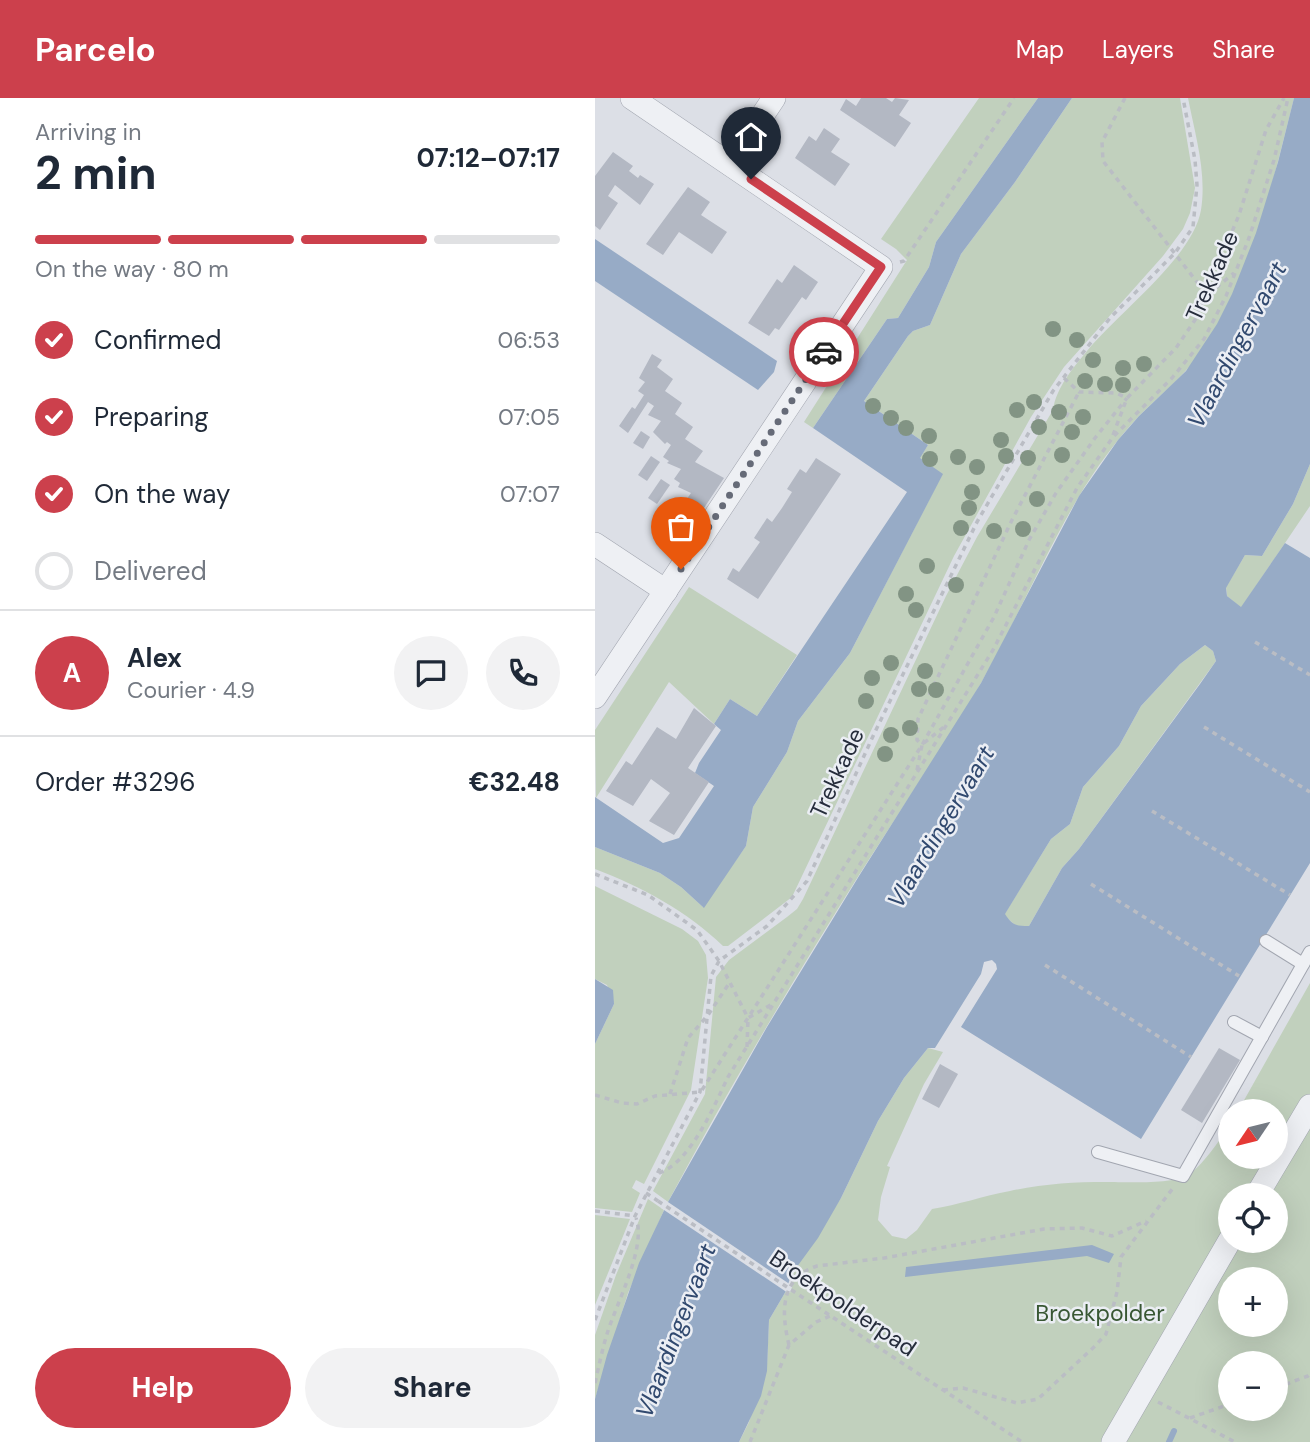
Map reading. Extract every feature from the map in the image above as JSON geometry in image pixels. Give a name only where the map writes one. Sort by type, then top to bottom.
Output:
[{"type":"street","points":[[595,697],[881,267],[632,98]]},
{"type":"street","points":[[730,164],[774,98]]},
{"type":"street","points":[[595,544],[666,591]]},
{"type":"street","points":[[1264,1183],[1310,1107]]},
{"type":"street","points":[[1113,1442],[1222,1253]]},
{"type":"lane","points":[[1266,942],[1303,964]]},
{"type":"lane","points":[[1098,1152],[1183,1176],[1310,951]]},
{"type":"lane","points":[[1234,1023],[1262,1037]]},
{"type":"path","points":[[881,267],[904,261],[1014,98]]},
{"type":"path","points":[[1125,98],[1102,142],[1103,161],[1207,295],[1236,272]]},
{"type":"path","name":"Trekkade","points":[[595,1320],[635,1216],[701,1092],[711,976],[719,961],[767,926],[807,881],[874,734],[978,522],[1053,391],[1110,318],[1175,253],[1193,227],[1196,206],[1195,160],[1183,98]]},
{"type":"path","name":"Trekkade","points":[[657,1174],[669,1170],[693,1143],[728,1077],[993,650],[1066,508],[1112,437],[1196,350],[1215,320],[1249,238],[1274,160],[1286,98]]},
{"type":"path","name":"Trekkade","points":[[1112,437],[1127,398],[1176,348],[1195,320],[1240,215],[1266,130],[1286,98]]},
{"type":"path","points":[[595,1095],[622,1103],[637,1104],[655,1096],[701,1092],[922,745],[995,617],[1029,540],[1056,493],[1127,398],[1116,393],[1079,392],[1064,378]]},
{"type":"path","name":"Trekkade","points":[[922,745],[917,740],[918,719],[1012,520],[1079,392]]},
{"type":"path","points":[[1255,642],[1310,675]]},
{"type":"path","name":"Trekkade","points":[[917,773],[922,745],[949,723]]},
{"type":"path","points":[[1204,727],[1310,793]]},
{"type":"path","points":[[1152,811],[1290,895]]},
{"type":"path","points":[[595,874],[647,895],[697,930],[719,961],[748,1018],[747,1049]]},
{"type":"path","points":[[1091,884],[1239,976]]},
{"type":"path","points":[[1045,965],[1191,1057]]},
{"type":"path","points":[[670,1094],[688,1038],[708,1015],[730,982]]},
{"type":"path","points":[[748,1018],[776,1002]]},
{"type":"path","points":[[943,1390],[963,1388],[1017,1403],[1038,1399],[1106,1334],[1117,1292],[1121,1256],[1183,1176]]},
{"type":"path","name":"Broekpolderpad","points":[[646,1193],[1021,1442]]},
{"type":"path","points":[[595,1211],[635,1216],[639,1226],[633,1264],[607,1333],[595,1383]]},
{"type":"path","points":[[789,1345],[785,1328],[785,1296],[796,1279],[807,1269],[884,1258],[1044,1228],[1082,1228],[1112,1236],[1146,1222]]},
{"type":"path","points":[[750,1442],[789,1345],[815,1322],[830,1316]]},
{"type":"path","points":[[1288,1384],[1310,1374]]},
{"type":"path","points":[[1141,1393],[1235,1442]]},
{"type":"path","points":[[1189,1418],[1218,1408]]},
{"type":"green space","points":[[979,98],[1038,98],[936,242],[929,267],[898,318],[887,319],[813,428],[804,422],[907,260],[881,239]]},
{"type":"green space","points":[[1072,98],[1180,98],[1195,188],[1190,213],[1183,229],[1163,256],[1064,367],[1031,417],[954,556],[792,897],[728,946],[723,946],[663,901],[595,869],[595,847],[660,873],[703,907],[746,846],[753,807],[787,752],[798,721],[850,653],[942,475],[919,458],[928,445],[864,401],[908,336],[913,331],[930,325],[961,254],[1015,182]]},
{"type":"green space","points":[[1188,98],[1294,98],[1258,232],[1232,296],[1198,356],[1131,424],[1085,487],[970,702],[809,956],[668,1202],[653,1191],[705,1094],[716,977],[729,960],[797,909],[946,596],[977,537],[1053,410],[1061,386],[1087,351],[1170,265],[1195,228],[1201,210],[1202,182]]},
{"type":"green space","points":[[1310,464],[1310,506],[1241,608],[1227,596],[1226,587],[1245,555],[1262,556],[1293,504]]},
{"type":"green space","points":[[689,587],[797,655],[757,716],[730,699],[714,724],[669,682],[596,798],[595,730]]},
{"type":"green space","points":[[1205,645],[1213,651],[1216,661],[1079,849],[1062,868],[1029,926],[1016,926],[1004,915],[1051,839],[1070,824],[1083,787],[1119,746],[1141,706],[1180,664]]},
{"type":"green space","points":[[595,886],[682,929],[698,941],[706,955],[708,978],[691,1090],[644,1184],[636,1180],[632,1188],[640,1193],[632,1212],[595,1208],[595,1044],[614,1004],[607,985],[595,979]]},
{"type":"green space","name":"Broekpolder","points":[[1310,983],[1310,1442],[739,1442],[749,1422],[767,1365],[769,1320],[786,1291],[790,1293],[793,1284],[791,1275],[841,1198],[878,1121],[904,1078],[928,1048],[943,1052],[924,1084],[887,1166],[890,1167],[881,1197],[878,1220],[892,1236],[906,1239],[917,1230],[932,1209],[1000,1193],[1058,1184],[1149,1182],[1183,1178],[1201,1164],[1217,1144],[1218,1169],[1288,1169],[1288,1099],[1245,1099]]},
{"type":"green space","points":[[648,1199],[664,1210],[628,1293],[595,1399],[595,1335],[616,1275]]},
{"type":"green space","points":[[595,1215],[630,1219],[595,1305]]},
{"type":"water","points":[[1038,98],[1072,98],[1015,182],[961,254],[930,325],[913,331],[908,336],[864,401],[928,445],[920,458],[943,474],[850,653],[798,721],[787,752],[753,807],[746,846],[704,908],[681,887],[660,873],[595,847],[595,797],[663,843],[679,838],[714,786],[695,773],[721,730],[714,724],[730,699],[757,716],[907,492],[813,428],[887,319],[898,318],[929,267],[936,242]]},
{"type":"water","name":"Vlaardingervaart","points":[[1294,98],[1310,98],[1310,464],[1293,504],[1262,556],[1245,555],[1226,588],[1227,596],[1241,607],[1285,543],[1310,558],[1310,863],[1141,1139],[961,1027],[997,969],[992,960],[984,962],[981,974],[935,1048],[928,1048],[904,1078],[878,1121],[841,1198],[818,1238],[791,1275],[786,1291],[769,1320],[767,1371],[761,1396],[739,1442],[595,1442],[595,1399],[607,1355],[639,1263],[668,1202],[767,1027],[981,683],[1079,496],[1118,440],[1186,371],[1217,324],[1256,233]],"holes":[[[1205,645],[1213,651],[1216,661],[1079,849],[1062,868],[1029,926],[1012,923],[1005,914],[1051,839],[1070,824],[1083,787],[1119,746],[1141,706],[1180,664]]]},
{"type":"water","points":[[595,239],[777,361],[774,372],[758,390],[595,281]]},
{"type":"water","points":[[595,979],[613,990],[614,1004],[595,1044]]},
{"type":"water","points":[[1092,1245],[1114,1254],[1109,1263],[1087,1256],[905,1277],[906,1267]]},
{"type":"pier","points":[[665,1200],[791,1285],[788,1293],[661,1208]]},
{"type":"building","points":[[861,98],[886,98],[892,102],[895,98],[909,100],[899,115],[911,123],[895,147],[840,110],[846,99],[856,106]]},
{"type":"building","points":[[824,128],[840,139],[831,152],[850,164],[835,186],[795,158],[809,136],[816,141]]},
{"type":"building","points":[[613,152],[633,166],[629,171],[654,184],[640,205],[615,185],[608,196],[618,203],[600,230],[595,226],[595,176]]},
{"type":"building","points":[[688,187],[710,202],[701,215],[727,232],[712,254],[679,232],[663,255],[646,244]]},
{"type":"building","points":[[794,265],[818,282],[806,300],[802,297],[779,330],[775,328],[769,336],[748,323],[777,279],[782,283]]},
{"type":"building","points":[[652,354],[662,360],[657,367],[673,379],[665,391],[682,403],[675,414],[693,427],[685,439],[703,451],[695,462],[724,478],[690,529],[674,518],[667,528],[658,522],[671,503],[680,509],[691,493],[678,487],[680,483],[674,479],[681,469],[667,463],[669,461],[663,457],[671,445],[667,442],[665,444],[653,432],[661,421],[648,415],[654,406],[648,402],[628,433],[619,426],[644,395],[638,391],[645,382],[639,378]]},
{"type":"building","points":[[641,431],[650,437],[643,449],[633,443]]},
{"type":"building","points":[[651,456],[660,462],[647,481],[638,475]]},
{"type":"building","points":[[816,458],[841,474],[758,599],[727,579],[733,568],[739,572],[760,542],[754,538],[767,518],[772,522],[782,508],[792,492],[787,489],[800,469],[806,473]]},
{"type":"building","points":[[661,479],[670,485],[657,504],[648,498]]},
{"type":"building","points":[[694,708],[716,726],[688,768],[709,782],[674,835],[649,821],[670,793],[651,779],[633,806],[606,791],[626,761],[632,765],[657,727],[676,739]]},
{"type":"building","points":[[1219,1048],[1240,1060],[1202,1123],[1181,1110]]},
{"type":"building","points":[[940,1064],[958,1074],[939,1108],[922,1099]]},
{"type":"waterway","points":[[1169,1442],[1174,1431]]},
{"type":"way so far","points":[[681,569],[824,352]]},
{"type":"route","points":[[751,179],[881,267],[824,352]]}]
